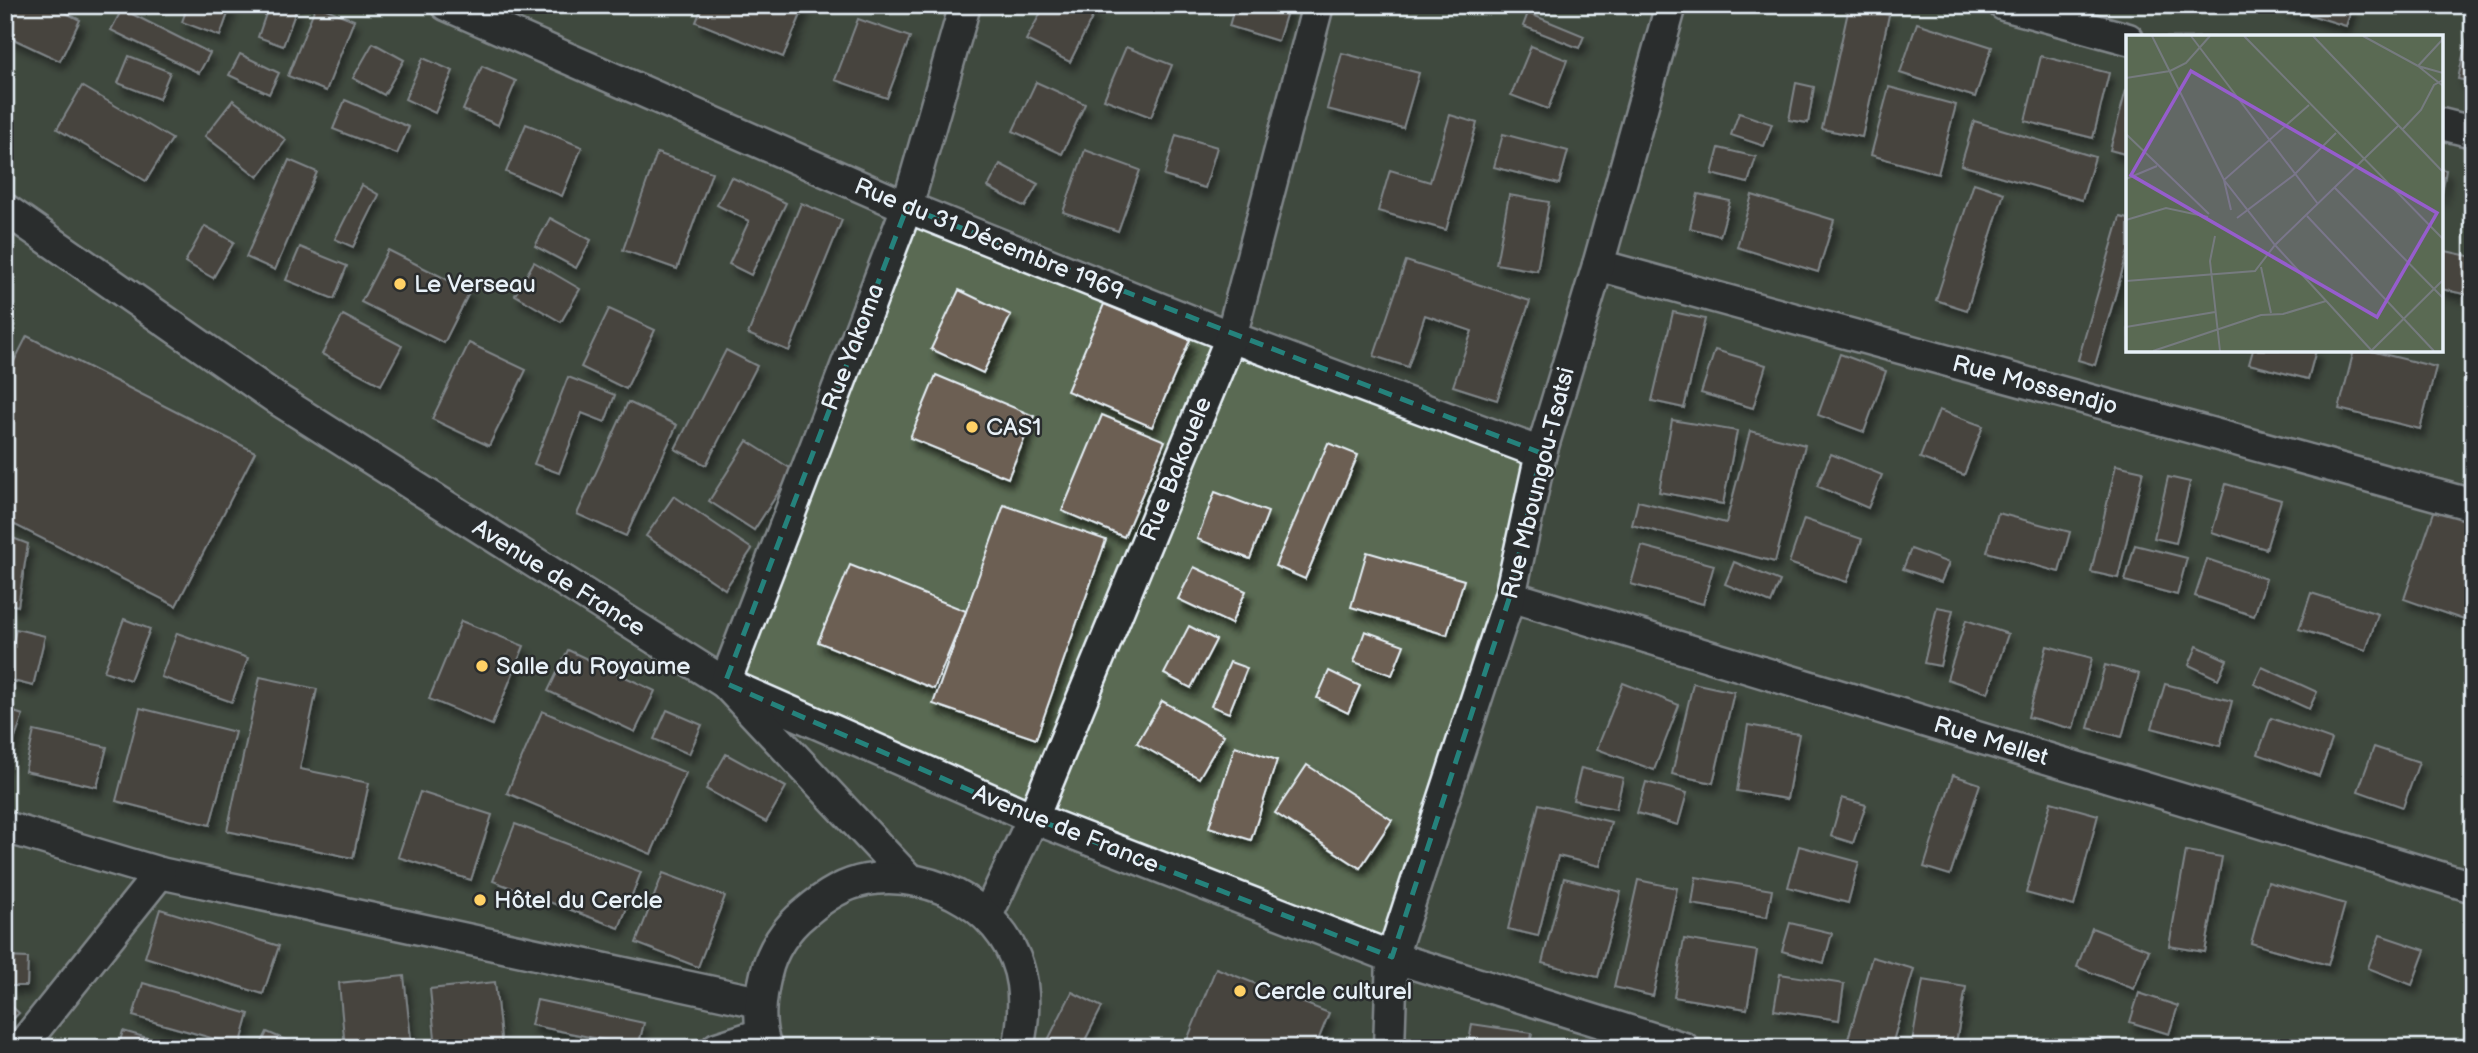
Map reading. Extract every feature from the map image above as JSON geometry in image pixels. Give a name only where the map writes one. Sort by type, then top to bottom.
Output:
[{"type":"street","name":"Rue du 31 Décembre 1969","points":[[446,5],[907,207],[1231,337],[1541,453]]},
{"type":"street","name":"Rue Yakoma","points":[[725,683],[907,207],[965,5]]},
{"type":"street","name":"Rue Bakouele","points":[[986,916],[1033,818],[1231,337],[1318,5]]},
{"type":"street","name":"Rue Mboungou-Tsatsi","points":[[1389,1048],[1392,957],[1510,596],[1541,453],[1598,265],[1671,5]]},
{"type":"street","points":[[2004,5],[2126,38]]},
{"type":"street","points":[[2443,124],[2473,132]]},
{"type":"street","name":"Avenue de France","points":[[5,209],[277,399],[725,683],[1033,818],[1392,957],[1684,1048]]},
{"type":"street","name":"Rue Mossendjo","points":[[1598,265],[2473,505]]},
{"type":"street","name":"Rue Mellet","points":[[1510,596],[2473,887]]},
{"type":"street","points":[[725,683],[908,878]]},
{"type":"street","points":[[5,827],[160,873],[760,1002]]},
{"type":"street","points":[[20,1048],[160,873]]},
{"type":"street","points":[[717,1048],[764,1041],[760,1002],[769,960],[792,924],[825,896],[864,880],[908,878],[950,890],[986,916],[1009,947],[1022,982],[1024,1021],[1018,1048]]},
{"type":"highlighted area","points":[[907,207],[1541,453],[1510,596],[1392,957],[1033,818],[725,683]]},
{"type":"green space","points":[[5,5],[2473,5],[2473,1048],[5,1048]]},
{"type":"building","points":[[5,5],[50,5],[80,20],[60,61],[5,35]]},
{"type":"building","points":[[188,5],[231,5],[220,36],[182,22]]},
{"type":"building","points":[[269,5],[298,5],[283,46],[258,37]]},
{"type":"building","points":[[316,5],[354,20],[326,91],[288,76]]},
{"type":"building","points":[[703,5],[805,5],[783,57],[696,22]]},
{"type":"building","points":[[1045,5],[1077,5],[1094,14],[1070,62],[1026,40]]},
{"type":"building","points":[[1235,5],[1289,5],[1278,41],[1229,26]]},
{"type":"building","points":[[2278,5],[2353,5],[2346,26]]},
{"type":"building","points":[[1849,7],[1889,15],[1862,137],[1822,129]]},
{"type":"building","points":[[122,9],[210,53],[199,73],[111,30]]},
{"type":"building","points":[[2473,9],[2473,82],[2458,79]]},
{"type":"building","points":[[1528,13],[1584,36],[1579,48],[1523,26]]},
{"type":"building","points":[[858,19],[910,37],[887,98],[835,80]]},
{"type":"building","points":[[1917,23],[1992,47],[1975,97],[1900,73]]},
{"type":"building","points":[[373,43],[404,60],[384,95],[353,78]]},
{"type":"building","points":[[1531,46],[1567,60],[1548,109],[1511,95]]},
{"type":"building","points":[[1126,47],[1172,65],[1151,117],[1104,99]]},
{"type":"building","points":[[1342,53],[1419,73],[1403,128],[1327,109]]},
{"type":"building","points":[[240,54],[279,73],[269,94],[229,75]]},
{"type":"building","points":[[129,56],[170,72],[159,99],[118,83]]},
{"type":"building","points":[[2041,56],[2109,73],[2093,138],[2025,121]]},
{"type":"building","points":[[423,58],[453,71],[435,113],[405,99]]},
{"type":"building","points":[[482,66],[516,81],[498,125],[463,110]]},
{"type":"building","points":[[1036,82],[1085,104],[1062,154],[1013,131]]},
{"type":"building","points":[[1796,83],[1814,87],[1808,123],[1789,120]]},
{"type":"building","points":[[82,86],[172,139],[146,181],[57,129]]},
{"type":"building","points":[[1889,87],[1956,105],[1938,174],[1871,155]]},
{"type":"building","points":[[2126,90],[2126,154],[2110,150]]},
{"type":"building","points":[[233,100],[286,140],[258,177],[205,136]]},
{"type":"building","points":[[345,100],[409,127],[397,154],[333,129]]},
{"type":"building","points":[[1739,113],[1772,124],[1764,146],[1731,135]]},
{"type":"building","points":[[1450,115],[1477,123],[1446,230],[1378,211],[1390,170],[1430,182]]},
{"type":"building","points":[[1974,121],[2095,157],[2082,200],[1961,165]]},
{"type":"building","points":[[526,124],[582,147],[562,196],[506,172]]},
{"type":"building","points":[[1503,134],[1568,151],[1559,184],[1494,167]]},
{"type":"building","points":[[1176,135],[1217,147],[1205,188],[1164,176]]},
{"type":"building","points":[[1719,148],[1756,157],[1748,183],[1712,174]]},
{"type":"building","points":[[1085,150],[1140,170],[1118,231],[1063,212]]},
{"type":"building","points":[[657,153],[712,172],[677,269],[623,250]]},
{"type":"building","points":[[289,160],[317,172],[275,270],[246,257]]},
{"type":"building","points":[[1000,164],[1038,184],[1025,207],[988,187]]},
{"type":"building","points":[[731,177],[786,203],[751,275],[729,264],[749,221],[717,205]]},
{"type":"building","points":[[1974,183],[2004,193],[1967,310],[1936,300]]},
{"type":"building","points":[[362,185],[379,195],[353,247],[335,239]]},
{"type":"building","points":[[1698,194],[1730,201],[1720,236],[1690,228]]},
{"type":"building","points":[[1509,195],[1549,202],[1537,271],[1496,264]]},
{"type":"building","points":[[1752,195],[1834,220],[1818,272],[1737,247]]},
{"type":"building","points":[[801,203],[842,220],[789,351],[748,334]]},
{"type":"building","points":[[2120,217],[2126,218],[2126,258],[2095,365],[2078,360]]},
{"type":"building","points":[[550,218],[591,240],[576,268],[535,246]]},
{"type":"building","points":[[205,226],[234,242],[213,278],[185,262]]},
{"type":"building","points":[[300,247],[347,266],[334,299],[286,280]]},
{"type":"building","points":[[388,250],[470,291],[444,343],[361,302]]},
{"type":"building","points":[[2443,250],[2473,257],[2473,296],[2443,289]]},
{"type":"building","points":[[1406,261],[1530,301],[1497,400],[1453,386],[1472,331],[1425,315],[1408,367],[1374,356]]},
{"type":"building","points":[[534,262],[580,289],[561,322],[515,295]]},
{"type":"building","points":[[959,290],[1011,315],[983,373],[931,349]]},
{"type":"building","points":[[1104,304],[1190,340],[1152,427],[1067,391]]},
{"type":"building","points":[[609,309],[655,330],[626,389],[581,367]]},
{"type":"building","points":[[1673,312],[1705,319],[1684,408],[1652,401]]},
{"type":"building","points":[[343,315],[402,346],[381,385],[322,354]]},
{"type":"building","points":[[27,336],[255,452],[176,606],[5,520],[5,379]]},
{"type":"building","points":[[469,343],[526,370],[489,446],[432,419]]},
{"type":"building","points":[[726,350],[757,366],[706,465],[675,449]]},
{"type":"building","points":[[1715,350],[1766,365],[1753,408],[1701,393]]},
{"type":"building","points":[[2252,352],[2315,352],[2308,379],[2249,364]]},
{"type":"building","points":[[2353,352],[2375,352],[2436,367],[2420,429],[2339,409]]},
{"type":"building","points":[[1840,354],[1886,371],[1864,432],[1818,415]]},
{"type":"building","name":"CAS1","points":[[936,375],[1034,416],[1008,478],[910,438]]},
{"type":"building","points":[[568,377],[615,395],[605,422],[582,413],[559,473],[534,464]]},
{"type":"building","points":[[628,402],[677,425],[626,536],[577,514]]},
{"type":"building","points":[[1939,410],[1983,426],[1964,475],[1920,458]]},
{"type":"building","points":[[1102,415],[1165,441],[1124,537],[1062,511]]},
{"type":"building","points":[[1672,420],[1737,431],[1723,504],[1659,492]]},
{"type":"building","points":[[1750,431],[1805,445],[1775,562],[1632,525],[1638,501],[1726,523]]},
{"type":"building","points":[[747,441],[793,470],[754,530],[709,501]]},
{"type":"building","points":[[1328,443],[1358,455],[1305,579],[1275,566]]},
{"type":"building","points":[[1831,454],[1882,475],[1868,508],[1817,486]]},
{"type":"building","points":[[2116,465],[2143,471],[2118,578],[2091,572]]},
{"type":"building","points":[[2168,477],[2190,482],[2176,543],[2154,538]]},
{"type":"building","points":[[2226,484],[2281,500],[2266,549],[2212,532]]},
{"type":"building","points":[[1215,492],[1268,512],[1250,559],[1197,539]]},
{"type":"building","points":[[674,496],[752,549],[725,589],[646,536]]},
{"type":"building","points":[[1004,505],[1106,540],[1036,739],[933,704]]},
{"type":"building","points":[[2435,509],[2473,522],[2473,623],[2404,599]]},
{"type":"building","points":[[1998,513],[2070,532],[2059,572],[1987,552]]},
{"type":"building","points":[[1804,519],[1862,539],[1847,582],[1789,563]]},
{"type":"building","points":[[5,535],[28,544],[18,606],[5,603]]},
{"type":"building","points":[[2135,545],[2187,558],[2177,595],[2125,581]]},
{"type":"building","points":[[1642,546],[1714,565],[1703,604],[1631,584]]},
{"type":"building","points":[[1911,549],[1949,563],[1941,582],[1903,569]]},
{"type":"building","points":[[1367,552],[1464,580],[1447,635],[1351,607]]},
{"type":"building","points":[[2207,559],[2266,579],[2254,616],[2195,596]]},
{"type":"building","points":[[1734,562],[1780,581],[1771,603],[1725,584]]},
{"type":"building","points":[[850,565],[966,611],[934,689],[818,642]]},
{"type":"building","points":[[1194,567],[1246,591],[1231,624],[1178,599]]},
{"type":"building","points":[[2311,593],[2378,614],[2366,650],[2299,629]]},
{"type":"building","points":[[1937,607],[1953,610],[1940,666],[1924,663]]},
{"type":"building","points":[[124,619],[150,629],[130,680],[104,671]]},
{"type":"building","points":[[1966,620],[2008,634],[1988,693],[1947,679]]},
{"type":"building","points":[[461,621],[524,646],[492,725],[429,699]]},
{"type":"building","points":[[1189,626],[1216,640],[1191,688],[1164,674]]},
{"type":"building","points":[[16,629],[45,636],[33,686],[5,679]]},
{"type":"building","points":[[1365,631],[1404,645],[1392,675],[1354,662]]},
{"type":"building","points":[[177,633],[248,658],[232,702],[161,677]]},
{"type":"building","points":[[2047,646],[2092,658],[2073,729],[2028,717]]},
{"type":"building","points":[[2197,646],[2227,660],[2218,679],[2189,665]]},
{"type":"building","points":[[568,650],[655,691],[635,732],[548,691]]},
{"type":"building","points":[[1230,662],[1247,668],[1229,713],[1211,706]]},
{"type":"building","points":[[2105,665],[2139,674],[2122,737],[2088,728]]},
{"type":"building","points":[[2262,667],[2317,692],[2309,709],[2254,684]]},
{"type":"building","points":[[1329,671],[1360,686],[1348,713],[1317,698]]},
{"type":"building","points":[[260,677],[317,689],[300,769],[369,783],[353,858],[227,831]]},
{"type":"building","points":[[1623,683],[1679,705],[1654,770],[1597,749]]},
{"type":"building","points":[[1693,683],[1734,692],[1713,783],[1672,774]]},
{"type":"building","points":[[2165,684],[2232,701],[2220,746],[2152,728]]},
{"type":"building","points":[[1162,701],[1224,735],[1199,778],[1137,743]]},
{"type":"building","points":[[140,708],[235,732],[210,825],[116,801]]},
{"type":"building","points":[[5,709],[23,715],[6,764],[5,764]]},
{"type":"building","points":[[667,710],[702,725],[689,754],[654,739]]},
{"type":"building","points":[[542,711],[686,773],[651,854],[507,793]]},
{"type":"building","points":[[2271,718],[2332,740],[2319,776],[2258,754]]},
{"type":"building","points":[[1748,725],[1799,734],[1787,799],[1737,791]]},
{"type":"building","points":[[34,731],[107,747],[97,787],[25,771]]},
{"type":"building","points":[[1235,746],[1277,760],[1251,840],[1209,827]]},
{"type":"building","points":[[2374,747],[2419,762],[2403,807],[2358,791]]},
{"type":"building","points":[[726,754],[786,787],[766,822],[706,789]]},
{"type":"building","points":[[1307,765],[1392,820],[1360,868],[1275,813]]},
{"type":"building","points":[[1581,768],[1623,778],[1616,809],[1573,800]]},
{"type":"building","points":[[1953,775],[1980,784],[1950,875],[1924,867]]},
{"type":"building","points":[[1646,782],[1687,793],[1678,825],[1637,813]]},
{"type":"building","points":[[420,792],[492,815],[471,880],[398,857]]},
{"type":"building","points":[[1842,798],[1866,805],[1853,843],[1831,836]]},
{"type":"building","points":[[2051,802],[2098,815],[2074,906],[2026,893]]},
{"type":"building","points":[[1539,804],[1611,822],[1600,866],[1558,856],[1538,936],[1508,929]]},
{"type":"building","points":[[515,824],[641,872],[619,928],[493,881]]},
{"type":"building","points":[[1799,846],[1859,862],[1848,903],[1788,887]]},
{"type":"building","points":[[2186,851],[2222,857],[2205,952],[2169,946]]},
{"type":"building","points":[[663,873],[725,896],[698,967],[636,943]]},
{"type":"building","points":[[1696,877],[1772,890],[1767,917],[1692,904]]},
{"type":"building","points":[[1564,878],[1621,892],[1598,977],[1542,963]]},
{"type":"building","points":[[1638,880],[1677,888],[1653,996],[1614,987]]},
{"type":"building","points":[[2268,882],[2345,904],[2328,965],[2251,943]]},
{"type":"building","points":[[160,909],[279,946],[263,994],[145,957]]},
{"type":"building","points":[[1790,923],[1832,933],[1824,963],[1782,951]]},
{"type":"building","points":[[2092,928],[2149,950],[2134,989],[2077,967]]},
{"type":"building","points":[[2380,935],[2425,950],[2412,985],[2368,968]]},
{"type":"building","points":[[1684,939],[1757,951],[1747,1009],[1674,997]]},
{"type":"building","points":[[5,957],[28,958],[27,986],[5,986]]},
{"type":"building","points":[[1872,957],[1914,969],[1891,1048],[1848,1039]]},
{"type":"building","name":"Cercle culturel","points":[[1216,968],[1329,1013],[1315,1048],[1184,1048]]},
{"type":"building","points":[[1780,974],[1844,984],[1839,1020],[1774,1010]]},
{"type":"building","points":[[404,976],[412,1048],[345,1048],[339,983]]},
{"type":"building","points":[[1923,980],[1966,987],[1955,1048],[1911,1048]]},
{"type":"building","points":[[495,982],[502,1048],[436,1048],[430,989]]},
{"type":"building","points":[[143,983],[249,1014],[240,1046],[133,1016]]},
{"type":"building","points":[[1072,992],[1102,1007],[1081,1048],[1044,1048]]},
{"type":"building","points":[[2139,993],[2178,1006],[2169,1034],[2130,1022]]},
{"type":"building","points":[[5,1000],[19,1013],[5,1027]]},
{"type":"building","points":[[537,1000],[644,1023],[638,1047],[531,1025]]},
{"type":"building","points":[[1472,1024],[1532,1033],[1530,1048],[1468,1048]]},
{"type":"building","points":[[123,1031],[182,1048],[118,1048]]},
{"type":"building","points":[[267,1032],[304,1048],[259,1048]]},
{"type":"building","points":[[2098,1038],[2119,1048],[2093,1048]]},
{"type":"place","name":"Le Verseau","points":[[400,284]]},
{"type":"place","name":"CAS1","points":[[972,427]]},
{"type":"place","name":"Salle du Royaume","points":[[482,666]]},
{"type":"place","name":"Hôtel du Cercle","points":[[480,900]]},
{"type":"place","name":"Cercle culturel","points":[[1240,991]]}]
